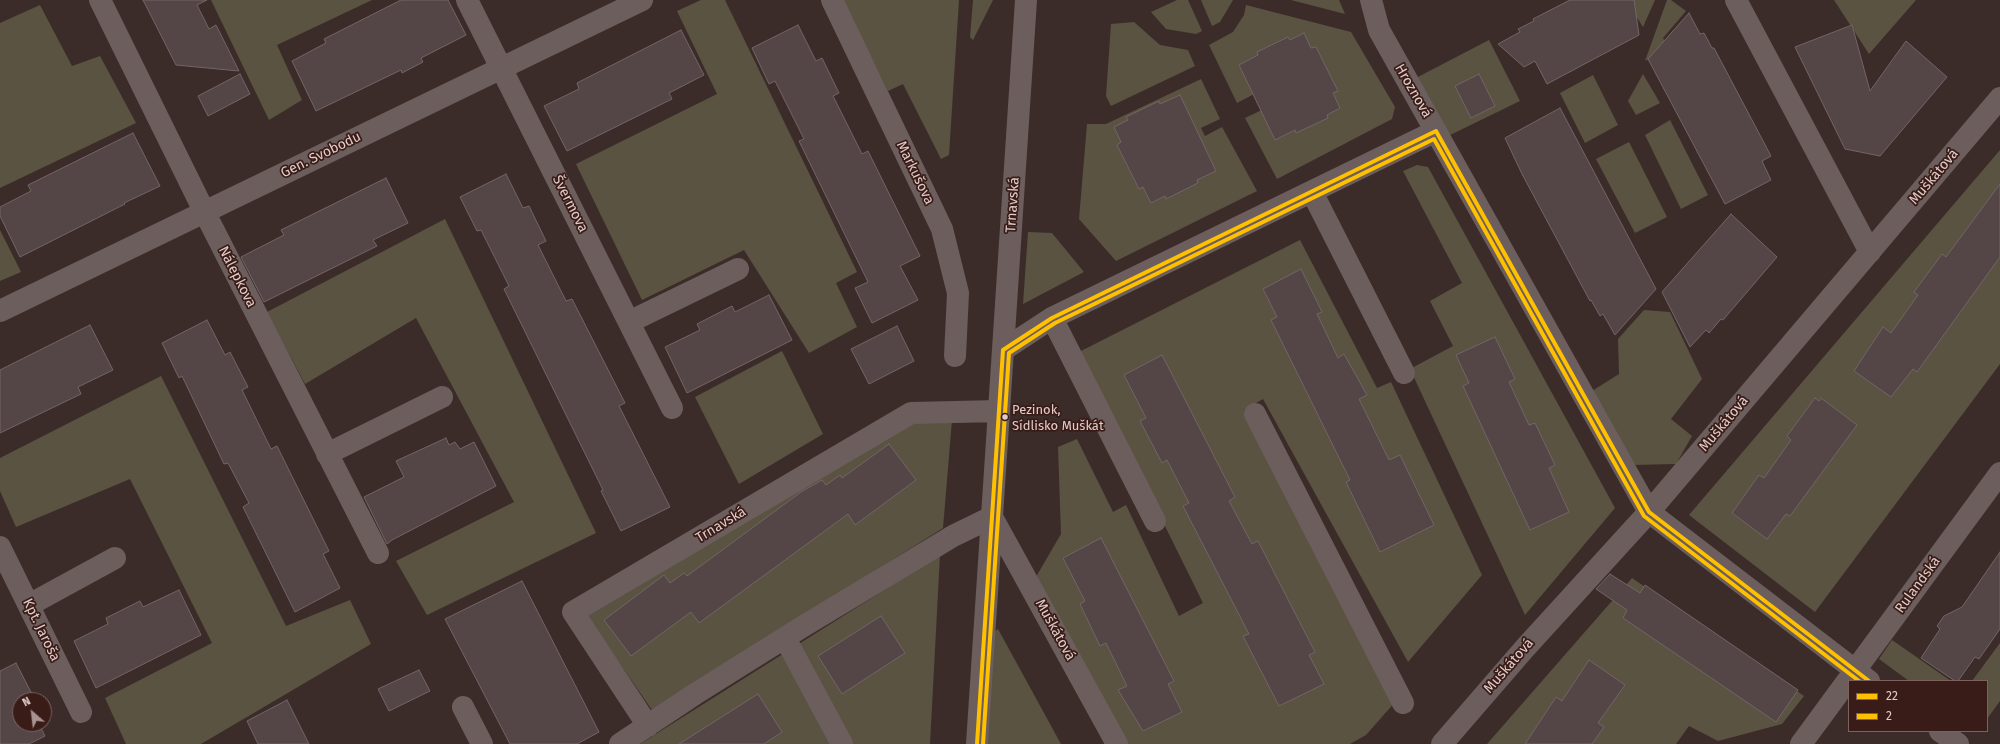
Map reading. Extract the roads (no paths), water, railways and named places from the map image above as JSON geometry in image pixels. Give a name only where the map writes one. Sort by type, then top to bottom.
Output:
[{"type":"street","name":"Nálepkova","points":[[100,0],[204,211],[378,553]]},
{"type":"street","name":"Švermova","points":[[467,0],[672,408]]},
{"type":"street","name":"Gen. Svobodu","points":[[0,311],[642,0]]},
{"type":"street","name":"Markušova","points":[[832,0],[942,230],[958,293],[955,356]]},
{"type":"street","name":"Trnavská","points":[[977,744],[1026,0]]},
{"type":"street","name":"Hroznová","points":[[1003,350],[1052,318],[1436,132],[1379,30],[1371,0]]},
{"type":"street","points":[[1736,0],[1870,252]]},
{"type":"street","name":"Muškátová","points":[[1442,744],[1524,648],[1649,512],[2000,98]]},
{"type":"street","points":[[1436,132],[1649,512],[1862,676]]},
{"type":"street","points":[[1312,192],[1404,373]]},
{"type":"street","points":[[629,322],[738,269]]},
{"type":"street","points":[[1052,318],[1155,521]]},
{"type":"street","points":[[327,454],[442,397]]},
{"type":"street","name":"Trnavská","points":[[648,726],[573,612],[910,413],[999,411]]},
{"type":"street","points":[[1256,414],[1403,703]]},
{"type":"street","name":"Rulandská","points":[[1862,676],[2000,472]]},
{"type":"street","points":[[620,744],[695,694],[785,638],[953,536],[992,517]]},
{"type":"street","name":"Muškátová","points":[[992,517],[1117,744]]},
{"type":"street","name":"Kpt. Jaroša","points":[[0,547],[81,712]]},
{"type":"street","points":[[29,605],[114,558]]},
{"type":"street","points":[[785,638],[842,744]]},
{"type":"street","name":"Rulandská","points":[[1801,744],[1836,697],[1848,687]]},
{"type":"street","points":[[463,707],[482,744]]},
{"type":"street","points":[[1941,732],[1958,744]]},
{"type":"place","name":"Pezinok, Sídlisko Muškát","points":[[1005,417]]}]
